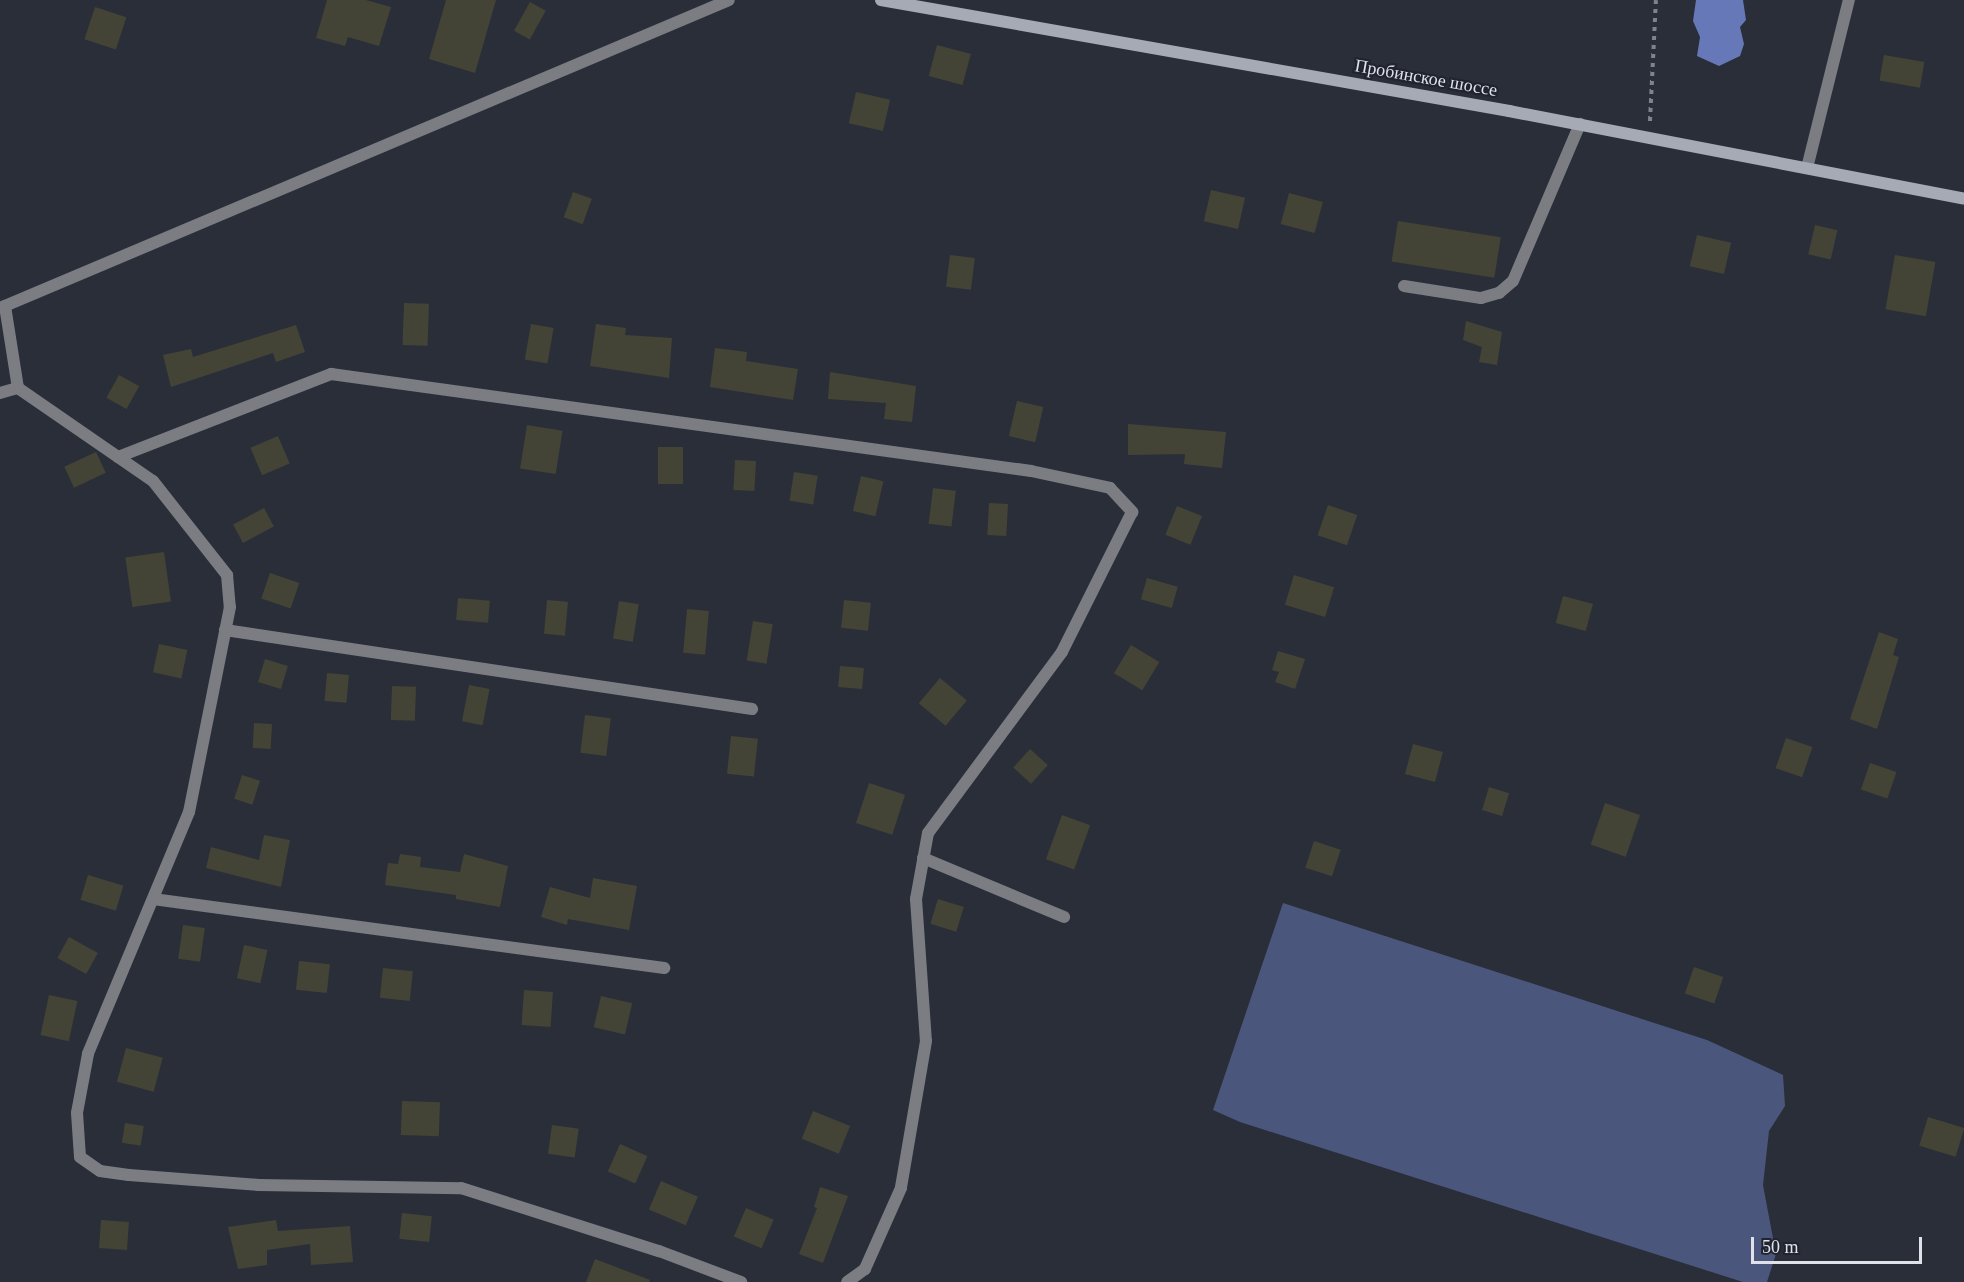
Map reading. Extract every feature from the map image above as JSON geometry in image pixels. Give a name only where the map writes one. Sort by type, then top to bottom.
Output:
[{"type":"main road","name":"Пробинское шоссе","points":[[881,0],[1580,124],[1964,199]]},
{"type":"street","points":[[729,0],[2,307],[18,388],[153,480],[227,575],[230,608],[189,812],[88,1054],[79,1101],[80,1157],[100,1171],[259,1185],[461,1188],[659,1251],[741,1282]]},
{"type":"street","points":[[1807,168],[1849,0]]},
{"type":"street","points":[[1404,286],[1481,298],[1499,293],[1513,281],[1580,124]]},
{"type":"street","points":[[118,457],[330,374],[1031,471],[1110,488],[1132,512],[1062,652],[928,833],[916,899],[926,1041],[901,1188],[864,1269],[847,1282]]},
{"type":"street","points":[[0,393],[18,388]]},
{"type":"street","points":[[225,630],[752,709]]},
{"type":"street","points":[[923,858],[1064,917]]},
{"type":"street","points":[[153,899],[664,968]]},
{"type":"path","points":[[1650,114],[1656,0]]},
{"type":"shaded area","points":[[1696,0],[1743,0],[1746,20],[1740,27],[1744,44],[1740,56],[1719,66],[1697,56],[1700,37],[1693,21]]},
{"type":"shaded area","points":[[1283,903],[1707,1040],[1783,1075],[1785,1106],[1769,1131],[1763,1185],[1776,1254],[1767,1282],[1743,1282],[1240,1122],[1213,1110]]},
{"type":"building","points":[[327,0],[366,0],[391,7],[379,46],[348,37],[345,46],[316,38]]},
{"type":"building","points":[[446,0],[496,0],[475,73],[429,59]]},
{"type":"building","points":[[530,2],[546,11],[530,40],[514,31]]},
{"type":"building","points":[[95,7],[126,17],[116,50],[84,39]]},
{"type":"building","points":[[937,45],[971,54],[963,85],[929,76]]},
{"type":"building","points":[[1884,55],[1924,62],[1920,88],[1879,81]]},
{"type":"building","points":[[856,92],[890,100],[883,131],[849,123]]},
{"type":"building","points":[[1211,190],[1245,198],[1238,229],[1204,221]]},
{"type":"building","points":[[573,192],[592,199],[583,224],[564,217]]},
{"type":"building","points":[[1289,193],[1323,202],[1315,233],[1281,224]]},
{"type":"building","points":[[1398,221],[1501,237],[1494,278],[1392,261]]},
{"type":"building","points":[[1815,225],[1837,230],[1831,259],[1808,254]]},
{"type":"building","points":[[1697,235],[1731,243],[1724,274],[1690,266]]},
{"type":"building","points":[[950,255],[975,258],[971,290],[946,287]]},
{"type":"building","points":[[1895,255],[1935,262],[1926,316],[1885,309]]},
{"type":"building","points":[[404,303],[429,304],[428,346],[403,345]]},
{"type":"building","points":[[1466,321],[1502,332],[1497,365],[1479,362],[1482,347],[1463,340]]},
{"type":"building","points":[[531,324],[554,328],[547,363],[525,359]]},
{"type":"building","points":[[596,324],[626,328],[625,335],[672,338],[669,378],[590,366]]},
{"type":"building","points":[[296,325],[305,352],[276,362],[273,353],[171,387],[163,355],[191,349],[193,357]]},
{"type":"building","points":[[715,348],[747,352],[746,361],[798,369],[793,400],[710,387]]},
{"type":"building","points":[[830,372],[916,386],[912,422],[884,419],[886,403],[828,399]]},
{"type":"building","points":[[119,375],[139,386],[127,409],[106,398]]},
{"type":"building","points":[[1017,401],[1043,407],[1035,442],[1009,436]]},
{"type":"building","points":[[1128,424],[1226,432],[1222,468],[1184,464],[1185,454],[1128,455]]},
{"type":"building","points":[[527,425],[563,431],[556,474],[520,468]]},
{"type":"building","points":[[278,436],[290,464],[262,475],[250,448]]},
{"type":"building","points":[[658,447],[683,447],[683,484],[658,484]]},
{"type":"building","points":[[96,452],[106,473],[74,488],[64,467]]},
{"type":"building","points":[[735,460],[756,461],[754,491],[733,490]]},
{"type":"building","points":[[794,472],[818,476],[813,504],[789,501]]},
{"type":"building","points":[[861,476],[883,481],[875,516],[853,511]]},
{"type":"building","points":[[933,488],[956,491],[951,527],[929,524]]},
{"type":"building","points":[[989,503],[1008,504],[1006,536],[987,535]]},
{"type":"building","points":[[1328,505],[1357,515],[1347,545],[1318,535]]},
{"type":"building","points":[[1177,506],[1202,516],[1190,545],[1165,535]]},
{"type":"building","points":[[264,508],[274,527],[243,543],[233,524]]},
{"type":"building","points":[[164,552],[171,602],[132,607],[125,557]]},
{"type":"building","points":[[270,573],[299,583],[291,609],[261,599]]},
{"type":"building","points":[[1294,575],[1334,587],[1325,617],[1285,605]]},
{"type":"building","points":[[1147,578],[1178,587],[1172,608],[1141,599]]},
{"type":"building","points":[[1563,596],[1593,604],[1586,631],[1556,623]]},
{"type":"building","points":[[458,598],[490,601],[488,623],[456,620]]},
{"type":"building","points":[[547,600],[568,602],[565,636],[544,634]]},
{"type":"building","points":[[844,600],[871,603],[868,631],[841,628]]},
{"type":"building","points":[[619,601],[639,604],[633,642],[613,639]]},
{"type":"building","points":[[687,609],[709,611],[705,655],[683,653]]},
{"type":"building","points":[[753,621],[773,624],[766,664],[747,661]]},
{"type":"building","points":[[1879,632],[1898,639],[1893,655],[1899,657],[1877,729],[1850,719]]},
{"type":"building","points":[[159,644],[187,650],[181,678],[153,672]]},
{"type":"building","points":[[1131,645],[1159,662],[1142,690],[1114,673]]},
{"type":"building","points":[[1278,651],[1305,659],[1295,689],[1275,682],[1279,672],[1272,670]]},
{"type":"building","points":[[265,659],[288,666],[281,689],[258,682]]},
{"type":"building","points":[[840,666],[864,668],[862,689],[838,687]]},
{"type":"building","points":[[327,673],[349,675],[346,703],[325,701]]},
{"type":"building","points":[[940,678],[967,700],[946,726],[919,703]]},
{"type":"building","points":[[469,685],[490,689],[483,725],[462,721]]},
{"type":"building","points":[[392,686],[416,687],[415,721],[391,720]]},
{"type":"building","points":[[585,715],[611,718],[606,756],[580,753]]},
{"type":"building","points":[[254,723],[272,724],[271,749],[253,748]]},
{"type":"building","points":[[731,736],[758,739],[754,777],[727,774]]},
{"type":"building","points":[[1786,738],[1812,747],[1802,777],[1776,768]]},
{"type":"building","points":[[1413,744],[1443,752],[1435,782],[1405,774]]},
{"type":"building","points":[[1030,749],[1048,765],[1031,784],[1013,768]]},
{"type":"building","points":[[1870,763],[1896,772],[1887,799],[1861,789]]},
{"type":"building","points":[[242,775],[260,781],[252,805],[234,799]]},
{"type":"building","points":[[869,783],[905,795],[892,835],[856,823]]},
{"type":"building","points":[[1489,787],[1509,793],[1502,816],[1482,810]]},
{"type":"building","points":[[1605,803],[1640,815],[1626,857],[1591,845]]},
{"type":"building","points":[[1062,815],[1090,825],[1074,869],[1046,859]]},
{"type":"building","points":[[264,835],[290,840],[281,887],[206,868],[211,847],[259,860]]},
{"type":"building","points":[[1314,841],[1341,850],[1332,876],[1305,868]]},
{"type":"building","points":[[400,854],[421,857],[420,867],[460,872],[464,854],[508,866],[500,907],[456,899],[456,895],[385,885],[388,863],[398,864]]},
{"type":"building","points":[[88,875],[123,886],[116,911],[80,900]]},
{"type":"building","points":[[593,878],[637,886],[629,930],[568,919],[567,925],[541,917],[550,887],[590,898]]},
{"type":"building","points":[[938,899],[964,907],[956,932],[930,924]]},
{"type":"building","points":[[183,925],[205,928],[200,962],[178,959]]},
{"type":"building","points":[[69,937],[98,953],[86,974],[57,958]]},
{"type":"building","points":[[244,945],[267,950],[260,983],[237,978]]},
{"type":"building","points":[[299,961],[330,964],[327,993],[296,990]]},
{"type":"building","points":[[1694,967],[1723,977],[1714,1004],[1685,993]]},
{"type":"building","points":[[383,968],[413,971],[410,1001],[380,998]]},
{"type":"building","points":[[524,990],[553,992],[550,1027],[522,1025]]},
{"type":"building","points":[[49,995],[77,1001],[69,1041],[40,1035]]},
{"type":"building","points":[[601,996],[632,1003],[625,1034],[594,1027]]},
{"type":"building","points":[[126,1048],[163,1058],[154,1092],[117,1082]]},
{"type":"building","points":[[402,1101],[440,1102],[439,1136],[401,1135]]},
{"type":"building","points":[[813,1111],[850,1126],[839,1154],[802,1139]]},
{"type":"building","points":[[1928,1117],[1964,1128],[1956,1157],[1919,1146]]},
{"type":"building","points":[[125,1123],[144,1126],[141,1146],[122,1143]]},
{"type":"building","points":[[552,1125],[579,1129],[575,1157],[548,1154]]},
{"type":"building","points":[[620,1144],[647,1156],[635,1184],[608,1171]]},
{"type":"building","points":[[661,1181],[698,1197],[686,1225],[649,1210]]},
{"type":"building","points":[[820,1187],[848,1196],[823,1263],[799,1254],[817,1208],[814,1207]]},
{"type":"building","points":[[746,1208],[774,1220],[762,1248],[734,1237]]},
{"type":"building","points":[[402,1213],[432,1216],[429,1242],[399,1239]]},
{"type":"building","points":[[101,1220],[129,1222],[127,1250],[99,1248]]},
{"type":"building","points":[[276,1220],[278,1231],[350,1226],[353,1262],[311,1265],[310,1244],[267,1250],[267,1265],[238,1269],[228,1227]]},
{"type":"building","points":[[595,1259],[650,1280],[649,1282],[586,1282]]}]
